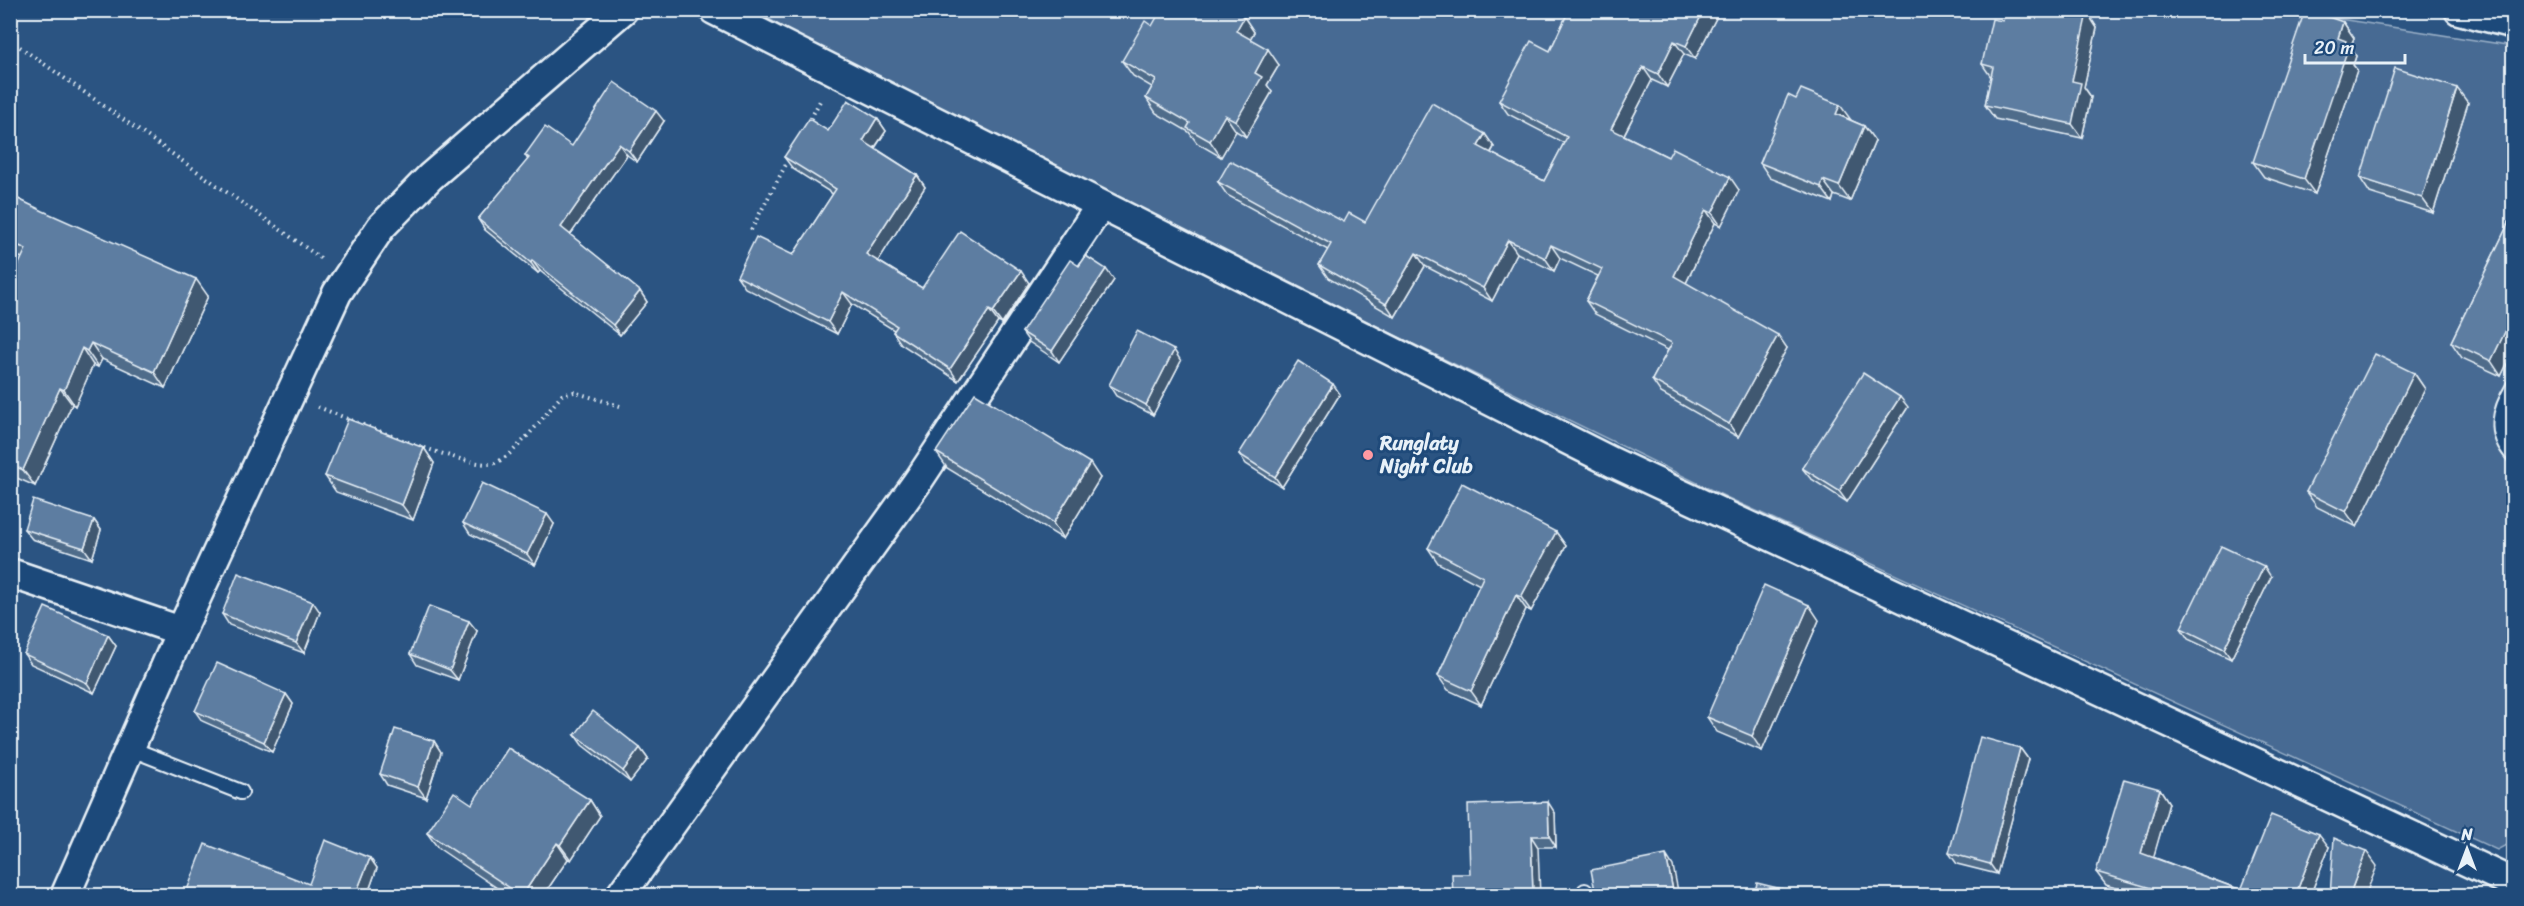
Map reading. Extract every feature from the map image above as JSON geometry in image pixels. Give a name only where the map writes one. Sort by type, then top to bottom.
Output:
[{"type":"street","points":[[65,896],[181,631],[337,293],[381,227],[430,177],[623,10]]},
{"type":"street","points":[[714,10],[1612,462],[2513,883],[2513,896]]},
{"type":"street","points":[[2459,10],[2514,24]]},
{"type":"street","points":[[620,896],[918,481],[1100,206]]},
{"type":"street","points":[[10,573],[181,631]]},
{"type":"lane","points":[[2514,386],[2503,410],[2499,431],[2505,447],[2514,456]]},
{"type":"lane","points":[[129,748],[242,792]]},
{"type":"path","points":[[10,29],[17,10]]},
{"type":"path","points":[[10,40],[348,277]]},
{"type":"path","points":[[807,125],[836,72]]},
{"type":"path","points":[[750,230],[790,156]]},
{"type":"path","points":[[289,396],[466,462],[493,465],[511,454],[562,395],[574,392],[620,406]]},
{"type":"shaded area","points":[[2282,10],[2513,46],[2513,836],[2510,843],[2497,850],[1726,497],[846,66],[756,11]]},
{"type":"building","points":[[1161,10],[1233,10],[1244,17],[1236,31],[1268,49],[1255,73],[1262,77],[1236,121],[1225,115],[1210,141],[1187,128],[1190,123],[1146,98],[1156,80],[1122,61],[1145,21],[1152,26]]},
{"type":"building","points":[[1569,10],[1704,10],[1686,46],[1674,41],[1658,74],[1643,67],[1611,129],[1668,157],[1673,148],[1730,177],[1712,213],[1706,210],[1674,276],[1778,335],[1729,424],[1652,380],[1672,343],[1586,301],[1602,269],[1551,245],[1545,258],[1508,240],[1483,288],[1416,253],[1386,304],[1319,265],[1331,244],[1218,182],[1230,161],[1344,222],[1349,213],[1365,222],[1432,103],[1485,134],[1478,146],[1544,181],[1567,137],[1499,101],[1531,41],[1550,51]]},
{"type":"building","points":[[2006,10],[2078,10],[2087,13],[2072,81],[2081,83],[2072,124],[1985,105],[1993,67],[1982,64],[1992,19],[2003,21]]},
{"type":"building","points":[[2305,10],[2343,22],[2338,38],[2346,41],[2342,53],[2346,54],[2304,179],[2253,162]]},
{"type":"building","points":[[2395,68],[2457,88],[2422,198],[2360,178]]},
{"type":"building","points":[[614,82],[656,111],[629,151],[619,144],[561,227],[640,291],[613,325],[532,260],[531,263],[478,219],[529,158],[525,155],[545,127],[572,146]]},
{"type":"building","points":[[1801,89],[1840,105],[1836,114],[1864,126],[1839,186],[1823,180],[1821,187],[1760,163],[1788,95],[1796,99]]},
{"type":"building","points":[[848,100],[877,118],[863,141],[917,175],[866,254],[922,288],[960,231],[1021,271],[993,312],[989,310],[950,369],[893,332],[897,326],[843,292],[828,322],[737,276],[756,237],[793,255],[836,189],[784,157],[809,119],[828,131]]},
{"type":"building","points":[[10,195],[196,279],[154,372],[91,343],[87,351],[82,348],[64,390],[60,388],[23,470],[10,464],[10,296],[12,291],[10,291],[10,283],[26,249],[10,242]]},
{"type":"building","points":[[2514,212],[2514,313],[2491,361],[2451,342]]},
{"type":"building","points":[[1086,256],[1106,269],[1052,351],[1022,332],[1070,260],[1079,266]]},
{"type":"building","points":[[1137,331],[1174,350],[1146,405],[1109,385]]},
{"type":"building","points":[[2375,354],[2414,373],[2346,512],[2306,492]]},
{"type":"building","points":[[1298,361],[1333,384],[1275,477],[1239,454]]},
{"type":"building","points":[[1863,373],[1900,397],[1839,491],[1802,468]]},
{"type":"building","points":[[975,393],[1090,463],[1053,523],[936,452]]},
{"type":"building","points":[[348,419],[424,448],[402,505],[325,476]]},
{"type":"building","points":[[482,483],[547,514],[527,554],[463,523]]},
{"type":"building","points":[[1462,483],[1556,532],[1521,597],[1516,595],[1471,691],[1438,676],[1483,577],[1428,548]]},
{"type":"building","points":[[33,500],[94,520],[84,548],[24,529]]},
{"type":"building","points":[[2221,546],[2264,566],[2224,649],[2181,628]]},
{"type":"building","points":[[238,573],[313,602],[296,643],[222,614]]},
{"type":"building","points":[[1764,585],[1809,605],[1752,736],[1707,717]]},
{"type":"building","points":[[429,606],[469,621],[450,670],[410,654]]},
{"type":"building","points":[[45,607],[108,635],[87,683],[24,654]]},
{"type":"building","points":[[217,663],[286,694],[264,742],[195,711]]},
{"type":"building","points":[[593,711],[640,748],[623,771],[575,735]]},
{"type":"building","points":[[395,729],[434,741],[418,787],[380,774]]},
{"type":"building","points":[[1980,737],[2020,748],[1990,864],[1949,853]]},
{"type":"building","points":[[508,748],[590,800],[560,845],[557,843],[522,896],[427,833],[454,792],[472,804]]},
{"type":"building","points":[[2124,779],[2160,789],[2141,853],[2241,890],[2271,815],[2319,834],[2295,896],[2148,896],[2151,888],[2096,872]]},
{"type":"building","points":[[1548,802],[1549,836],[1531,836],[1533,896],[1453,896],[1452,874],[1470,874],[1468,805]]},
{"type":"building","points":[[2334,838],[2366,851],[2349,896],[2330,896]]},
{"type":"building","points":[[325,840],[370,858],[355,896],[202,896],[187,890],[205,844],[309,884]]},
{"type":"building","points":[[1666,855],[1674,896],[1596,896],[1591,870]]},
{"type":"building","points":[[1757,883],[1782,889],[1781,894],[1787,896],[1754,896]]},
{"type":"place","name":"Runglaty Night Club","points":[[1368,455]]}]
